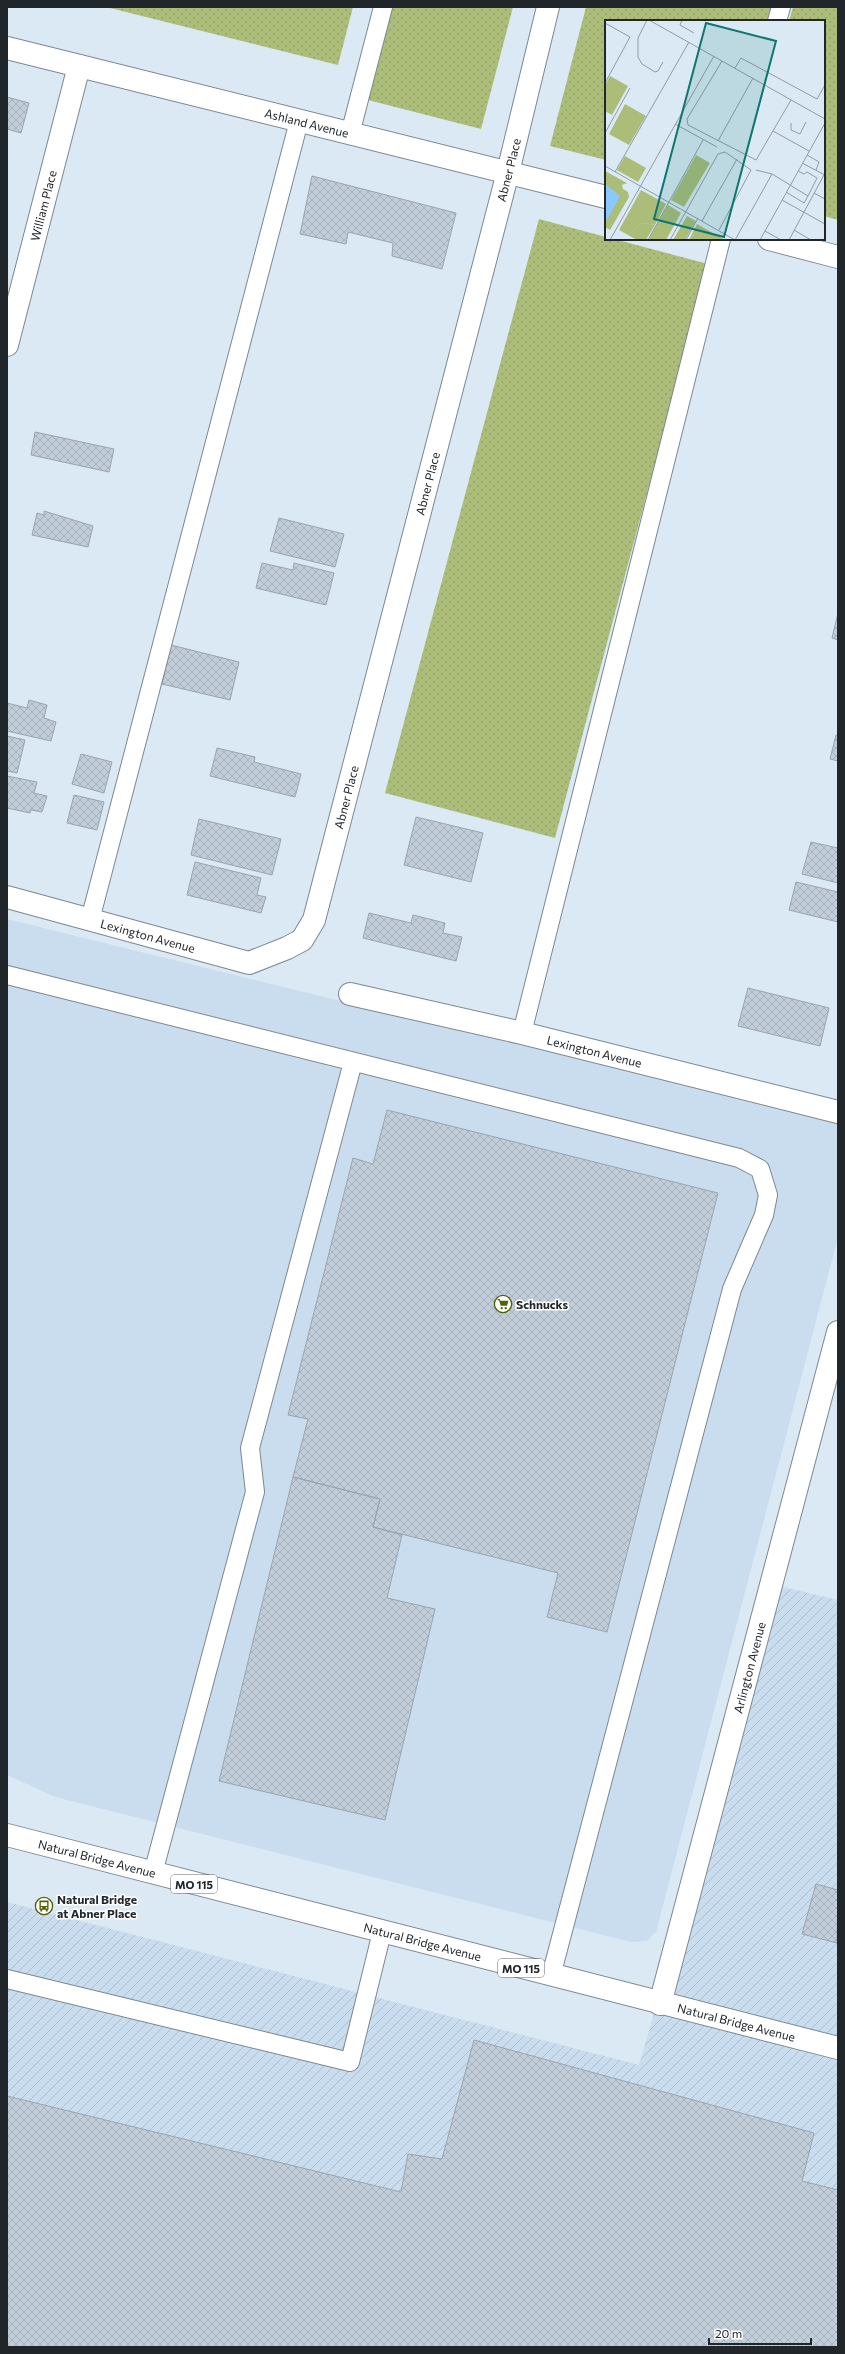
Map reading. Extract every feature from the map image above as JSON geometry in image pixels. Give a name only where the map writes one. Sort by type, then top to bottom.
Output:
[{"type":"street","name":"Abner Place","points":[[287,948],[302,940],[314,920],[508,172],[548,7]]},
{"type":"street","name":"Ashland Avenue","points":[[7,48],[605,197]]},
{"type":"street","name":"William Place","points":[[7,345],[78,66]]},
{"type":"street","points":[[773,240],[838,257]]},
{"type":"street","name":"Lexington Avenue","points":[[7,897],[249,963],[287,948]]},
{"type":"street","name":"Lexington Avenue","points":[[350,994],[522,1033],[838,1112]]},
{"type":"street","name":"Arlington Avenue","points":[[660,2004],[838,1332]]},
{"type":"street","name":"Natural Bridge Avenue","points":[[7,1836],[660,2004],[838,2048]]},
{"type":"lane","points":[[350,134],[383,7]]},
{"type":"lane","points":[[777,20],[781,7]]},
{"type":"lane","points":[[90,920],[299,120]]},
{"type":"lane","points":[[522,1033],[721,240]]},
{"type":"lane","points":[[7,975],[739,1158],[760,1169],[768,1195],[764,1216],[732,1289],[551,1976]]},
{"type":"lane","points":[[153,1873],[254,1492],[250,1448],[353,1062]]},
{"type":"lane","points":[[7,1980],[350,2062],[382,1932]]},
{"type":"shaded area","points":[[7,919],[838,1123],[838,1237],[656,1932],[647,1941],[631,1942],[55,1797],[7,1775]]},
{"type":"shaded area","points":[[771,1584],[838,1600],[838,2347],[7,2347],[7,1902],[639,2065],[684,1911]]},
{"type":"green space","points":[[106,7],[353,7],[338,65]]},
{"type":"green space","points":[[392,7],[513,7],[481,129],[368,100]]},
{"type":"green space","points":[[586,7],[772,7],[768,20],[605,20],[605,160],[550,146]]},
{"type":"green space","points":[[793,7],[838,7],[838,220],[825,216],[825,20],[789,20]]},
{"type":"green space","points":[[539,219],[605,237],[605,240],[618,240],[708,264],[555,838],[385,793]]},
{"type":"building","points":[[7,97],[29,103],[21,133],[7,129]]},
{"type":"building","points":[[312,176],[456,213],[442,269],[392,256],[393,243],[348,232],[346,244],[300,234]]},
{"type":"building","points":[[35,432],[114,449],[109,472],[31,455]]},
{"type":"building","points":[[44,511],[93,526],[88,547],[32,535],[37,513],[44,515]]},
{"type":"building","points":[[279,518],[344,534],[335,567],[270,551]]},
{"type":"building","points":[[262,563],[293,570],[294,563],[334,573],[326,605],[256,588]]},
{"type":"building","points":[[838,613],[838,640],[832,638]]},
{"type":"building","points":[[171,645],[239,662],[230,700],[162,684]]},
{"type":"building","points":[[29,700],[47,705],[44,718],[56,722],[51,741],[7,731],[7,703],[27,708]]},
{"type":"building","points":[[836,735],[838,735],[838,761],[830,759]]},
{"type":"building","points":[[7,736],[25,740],[17,773],[7,771]]},
{"type":"building","points":[[217,748],[255,757],[254,762],[301,774],[295,797],[210,776]]},
{"type":"building","points":[[81,754],[112,762],[104,793],[72,784]]},
{"type":"building","points":[[7,776],[37,782],[34,793],[47,796],[42,812],[31,810],[30,813],[7,808]]},
{"type":"building","points":[[74,795],[104,802],[97,830],[67,823]]},
{"type":"building","points":[[416,817],[483,833],[471,882],[404,865]]},
{"type":"building","points":[[199,819],[281,839],[272,875],[191,855]]},
{"type":"building","points":[[811,842],[838,848],[838,883],[802,874]]},
{"type":"building","points":[[195,862],[261,878],[257,895],[266,897],[261,913],[187,895]]},
{"type":"building","points":[[796,882],[838,892],[838,922],[789,910]]},
{"type":"building","points":[[369,913],[411,923],[413,915],[445,923],[443,933],[462,937],[456,961],[363,938]]},
{"type":"building","points":[[748,988],[829,1008],[820,1046],[738,1026]]},
{"type":"building","name":"Schnucks","points":[[387,1110],[718,1193],[607,1632],[547,1617],[558,1573],[373,1527],[380,1499],[293,1477],[308,1419],[288,1415],[353,1158],[373,1164]]},
{"type":"building","points":[[293,1477],[380,1499],[373,1527],[402,1535],[387,1598],[435,1609],[385,1820],[219,1781]]},
{"type":"building","points":[[816,1884],[838,1890],[837,1943],[802,1934]]},
{"type":"building","points":[[474,2040],[814,2133],[802,2181],[838,2190],[838,2347],[7,2347],[7,2096],[401,2192],[408,2154],[442,2159]]},
{"type":"place","name":"Schnucks","points":[[503,1304]]},
{"type":"place","name":"Natural Bridge at Abner Place","points":[[44,1906]]}]
